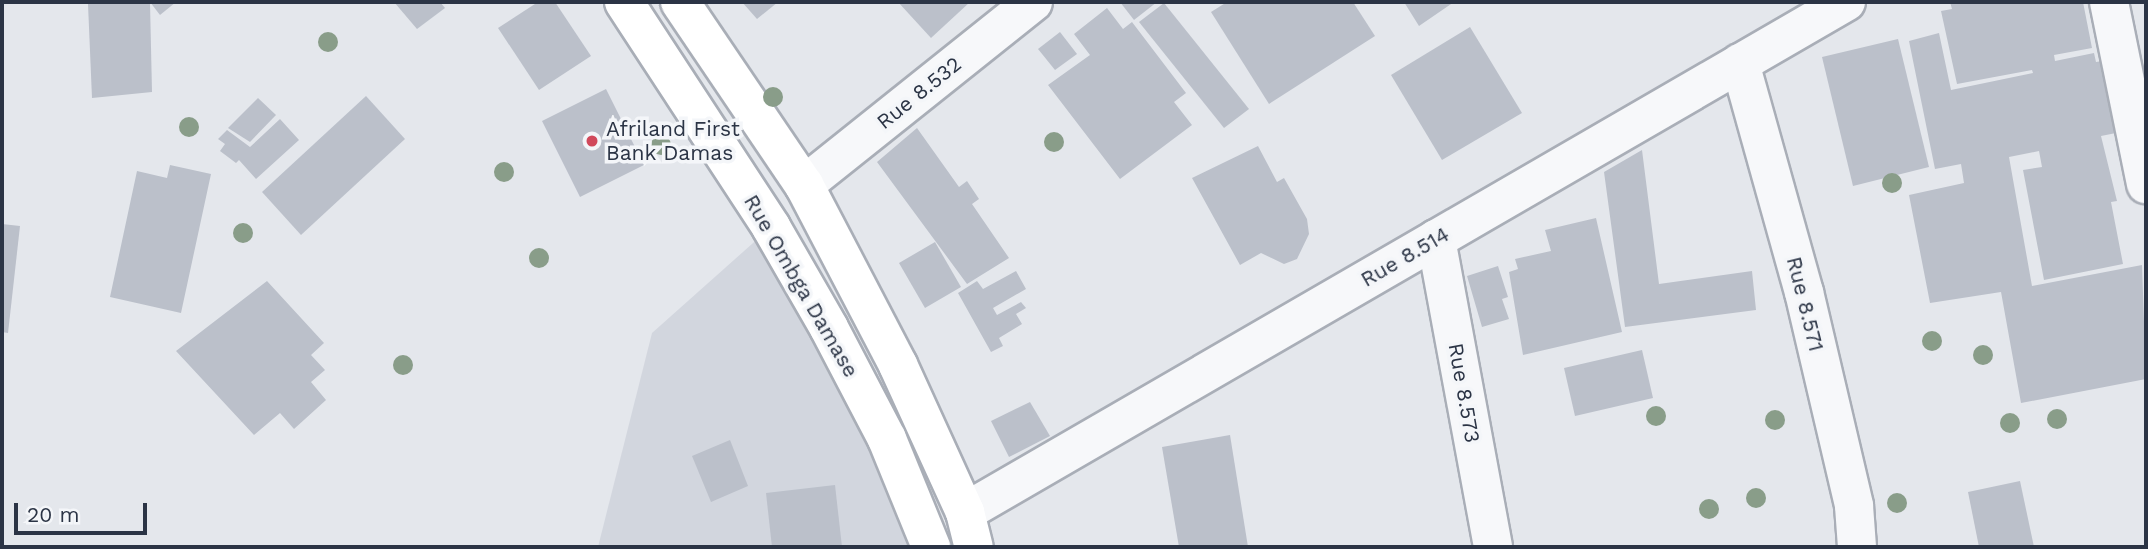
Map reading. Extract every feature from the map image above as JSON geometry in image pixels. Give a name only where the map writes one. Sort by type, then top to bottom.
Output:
[{"type":"main road","name":"Rue Ombga Damase","points":[[624,2],[771,227],[829,328],[887,439],[931,547]]},
{"type":"main road","points":[[680,2],[804,185],[898,365],[969,529]]},
{"type":"street","name":"Rue 8.532","points":[[804,185],[1033,2]]},
{"type":"street","name":"Rue 8.514","points":[[969,529],[1436,239],[1846,2]]},
{"type":"street","points":[[2109,2],[2146,184]]},
{"type":"street","name":"Rue 8.571","points":[[1740,63],[1804,292],[1853,506],[1857,547]]},
{"type":"street","name":"Rue 8.573","points":[[1436,239],[1493,547]]},
{"type":"shaded area","points":[[771,227],[931,547],[598,547],[652,333]]},
{"type":"building","points":[[150,2],[176,2],[160,15]]},
{"type":"building","points":[[394,2],[440,2],[445,8],[417,29]]},
{"type":"building","points":[[538,2],[555,2],[591,56],[539,90],[498,28]]},
{"type":"building","points":[[742,2],[778,2],[757,19]]},
{"type":"building","points":[[898,2],[970,2],[931,38]]},
{"type":"building","points":[[1120,2],[1157,2],[1134,20]]},
{"type":"building","points":[[1227,2],[1353,2],[1375,36],[1269,104],[1211,12]]},
{"type":"building","points":[[1404,2],[1454,2],[1419,26]]},
{"type":"building","points":[[1950,2],[2083,2],[2092,48],[2054,55],[2055,61],[2094,53],[2096,62],[2116,59],[2126,131],[2101,136],[2117,201],[2111,202],[2123,264],[2044,280],[2023,170],[2042,167],[2039,151],[2009,157],[2032,286],[2142,265],[2146,379],[2021,403],[2001,292],[1930,303],[1909,195],[1964,183],[1961,164],[1935,169],[1909,41],[1939,33],[1951,90],[2033,73],[2032,70],[1957,84],[1941,11],[1952,9]]},
{"type":"building","points":[[150,3],[152,92],[92,98],[88,4]]},
{"type":"building","points":[[1164,3],[1249,109],[1224,128],[1139,22]]},
{"type":"building","points":[[1107,8],[1123,29],[1132,22],[1186,93],[1174,102],[1192,125],[1120,179],[1048,85],[1090,55],[1074,34]]},
{"type":"building","points":[[1470,27],[1522,113],[1442,160],[1391,75]]},
{"type":"building","points":[[1060,32],[1077,54],[1055,70],[1038,49]]},
{"type":"building","points":[[1898,39],[1929,167],[1853,186],[1822,57]]},
{"type":"building","points":[[606,89],[644,165],[580,197],[542,121]]},
{"type":"building","points":[[366,96],[405,139],[301,235],[262,192]]},
{"type":"building","points":[[258,98],[276,115],[250,142],[228,128]]},
{"type":"building","points":[[280,119],[299,140],[256,179],[239,160],[236,163],[220,151],[225,144],[218,139],[227,130],[250,147]]},
{"type":"building","points":[[917,128],[959,187],[967,181],[979,199],[972,204],[1009,258],[967,284],[877,162]]},
{"type":"building","points":[[1258,146],[1277,182],[1284,178],[1307,219],[1309,234],[1297,259],[1284,264],[1261,253],[1240,265],[1192,178]]},
{"type":"building","points":[[1642,150],[1659,284],[1752,271],[1756,310],[1625,327],[1604,172]]},
{"type":"building","points":[[170,165],[211,174],[181,313],[110,297],[137,171],[167,178]]},
{"type":"building","points":[[1596,218],[1622,332],[1523,355],[1509,272],[1518,269],[1515,259],[1551,251],[1545,230]]},
{"type":"building","points":[[2,224],[20,226],[8,333],[2,332]]},
{"type":"building","points":[[935,242],[961,287],[925,308],[899,263]]},
{"type":"building","points":[[1498,266],[1508,297],[1502,299],[1509,319],[1482,327],[1467,276]]},
{"type":"building","points":[[1016,271],[1026,289],[993,308],[997,315],[1021,302],[1026,308],[1016,314],[1022,324],[999,338],[1003,346],[991,352],[958,293],[977,281],[983,289]]},
{"type":"building","points":[[267,281],[324,343],[311,355],[325,370],[311,382],[326,400],[294,429],[280,413],[254,435],[176,351]]},
{"type":"building","points":[[1642,350],[1653,398],[1575,416],[1564,368]]},
{"type":"building","points":[[1030,402],[1050,436],[1009,457],[991,421]]},
{"type":"building","points":[[1230,435],[1248,547],[1179,547],[1162,447]]},
{"type":"building","points":[[730,440],[748,486],[711,502],[692,456]]},
{"type":"building","points":[[2020,481],[2034,547],[1979,547],[1968,492]]},
{"type":"building","points":[[835,485],[842,547],[772,547],[766,493]]},
{"type":"place","name":"Afriland First Bank Damas","points":[[592,141]]}]
